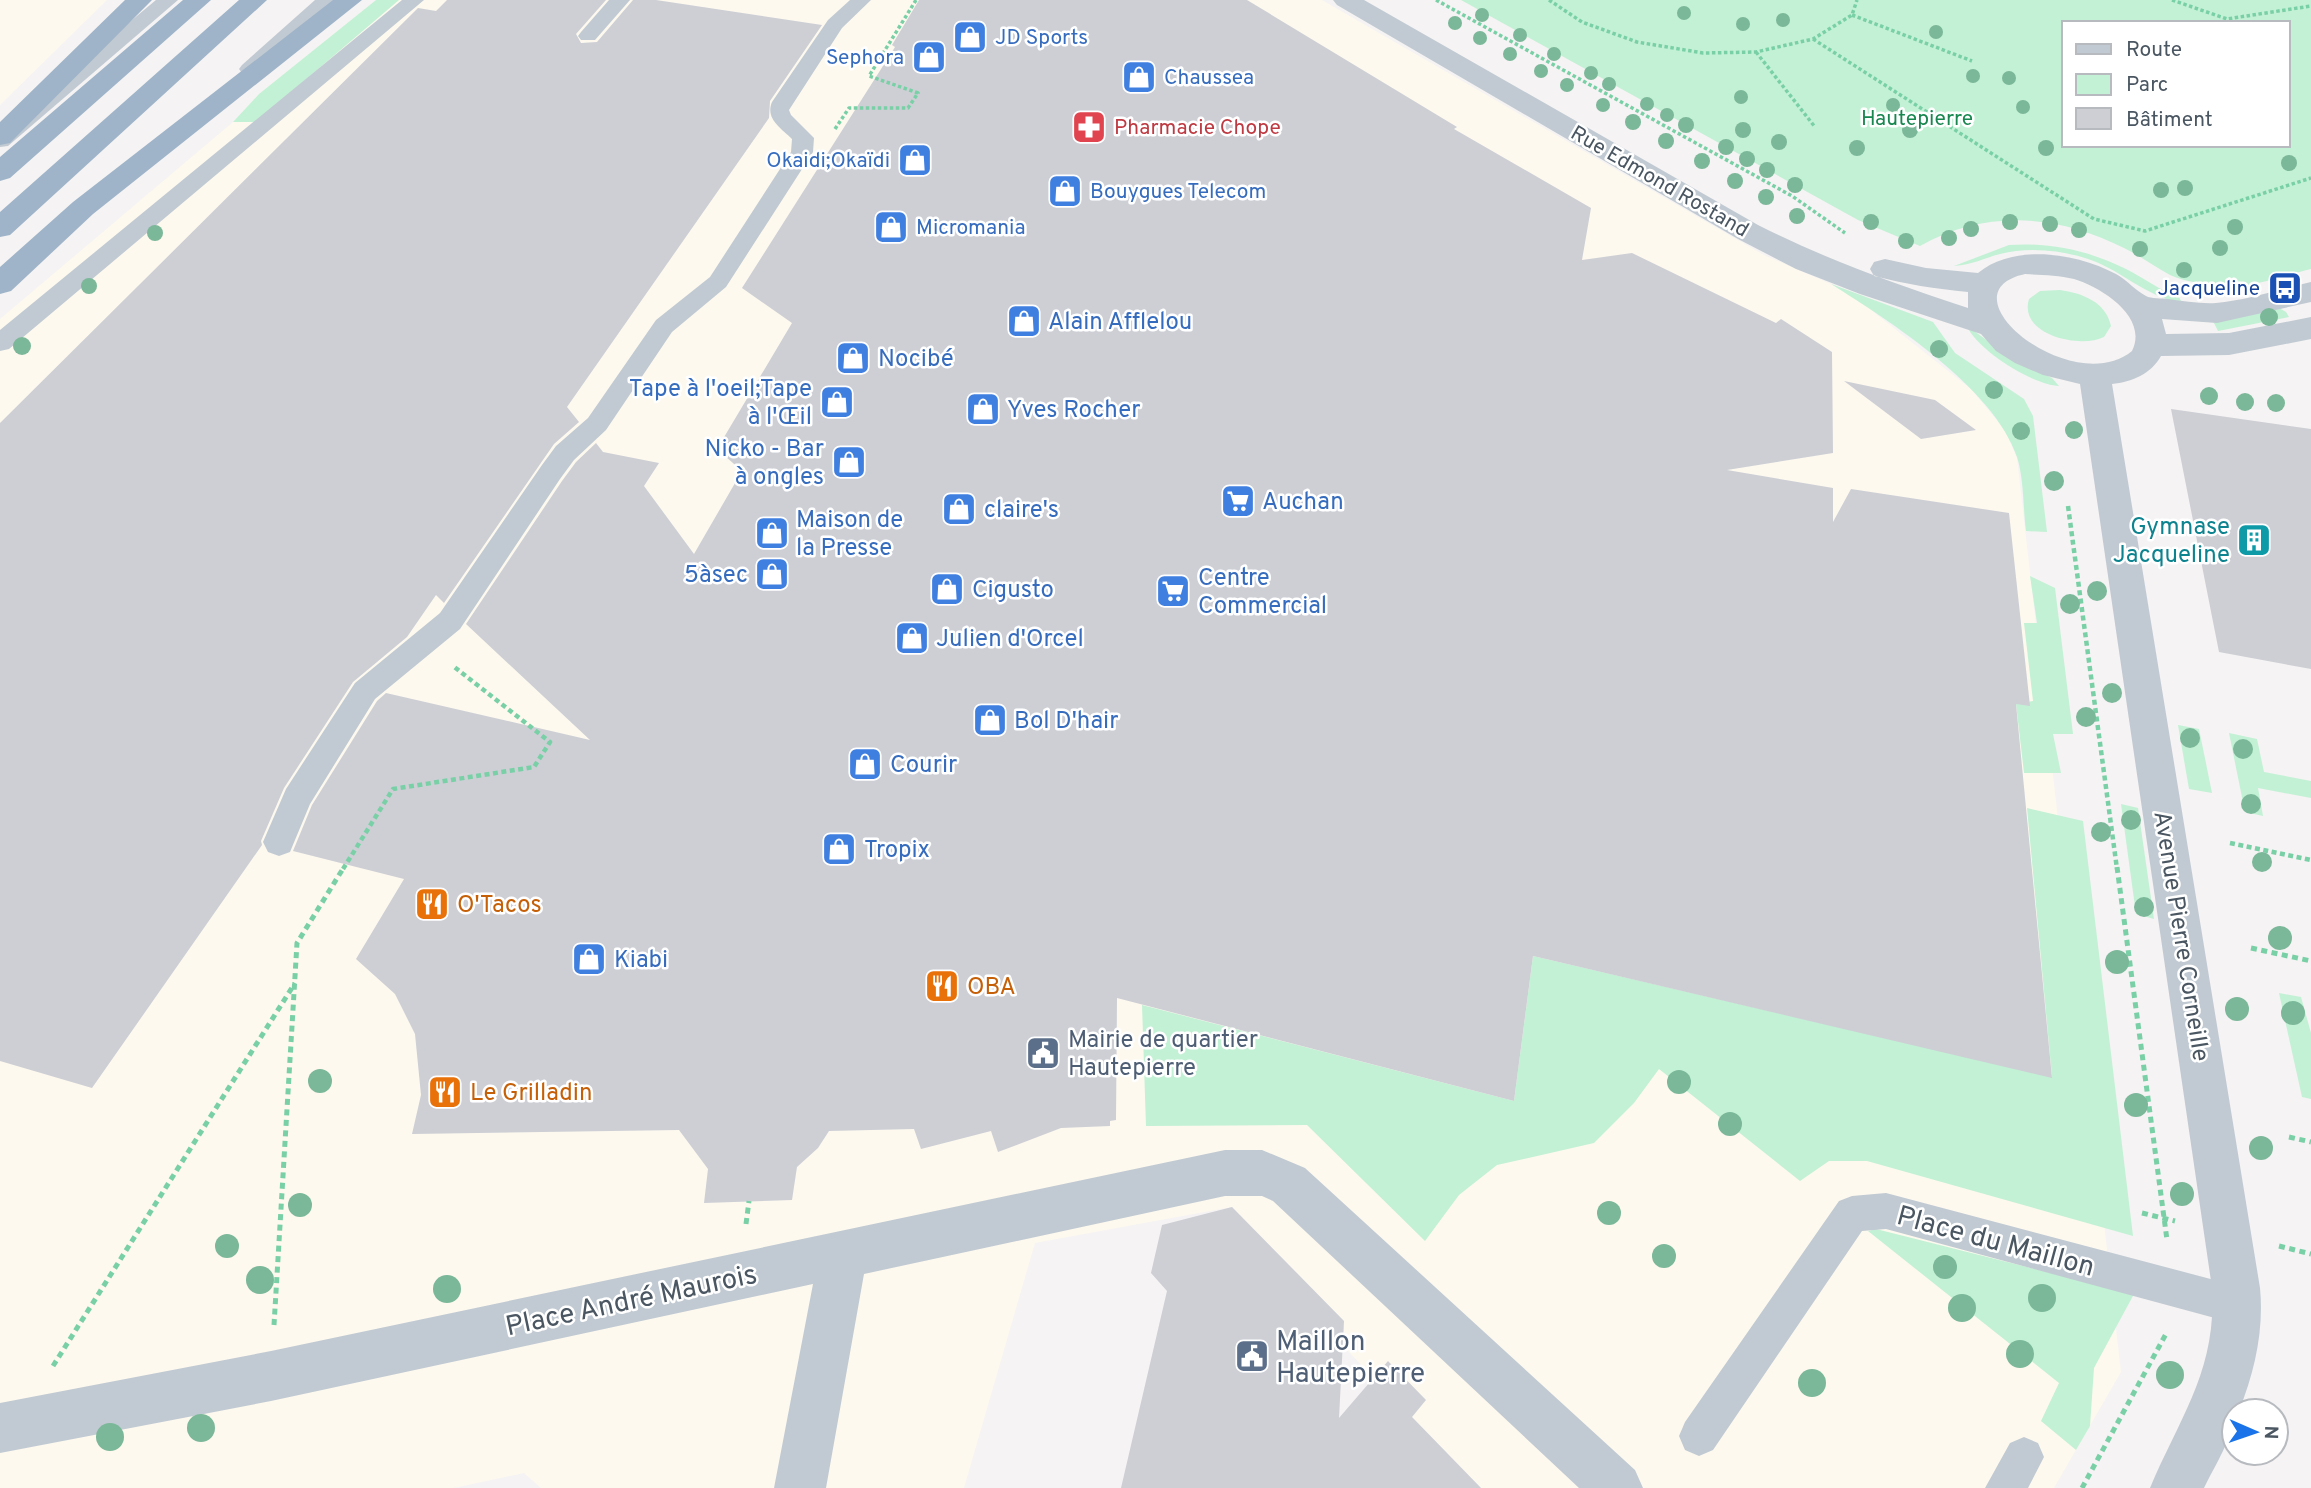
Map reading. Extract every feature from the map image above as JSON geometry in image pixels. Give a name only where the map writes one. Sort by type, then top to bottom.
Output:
[{"type":"highway","points":[[0,139],[139,0]]},
{"type":"highway","points":[[0,172],[198,0]]},
{"type":"highway","points":[[0,228],[254,0]]},
{"type":"highway","points":[[0,284],[82,208],[349,0]]},
{"type":"street","name":"Rue Edmond Rostand","points":[[1346,0],[1736,225],[1807,262],[1871,288],[1990,326]]},
{"type":"street","name":"Rue Edmond Rostand","points":[[1389,0],[1432,30],[1801,239],[1866,264],[1926,278],[1984,284]]},
{"type":"street","points":[[2025,264],[2055,265],[2087,272],[2116,287],[2139,306],[2152,326],[2153,345],[2143,361],[2122,371],[2094,374],[2054,368],[2016,350],[1990,326],[1980,304],[1984,284],[2000,271],[2025,264]]},
{"type":"street","points":[[2139,306],[2217,313],[2311,292]]},
{"type":"street","points":[[2153,345],[2229,344],[2311,328]]},
{"type":"street","name":"Avenue Pierre Corneille","points":[[2094,374],[2229,1235],[2237,1305],[2234,1345],[2225,1380],[2213,1415],[2176,1488]]},
{"type":"street","name":"Place André Maurois","points":[[8,1427],[271,1376],[1224,1173],[1262,1173],[1289,1184],[1617,1488]]},
{"type":"street","points":[[800,1488],[843,1255]]},
{"type":"lane","points":[[0,139],[168,0]]},
{"type":"lane","points":[[180,129],[326,0]]},
{"type":"lane","points":[[0,343],[414,0]]},
{"type":"lane","points":[[588,36],[620,0]]},
{"type":"lane","points":[[279,842],[298,798],[365,691],[450,621],[551,472],[565,453],[597,424],[664,326],[719,282],[802,152],[803,138],[781,117],[779,110],[782,102],[835,24],[861,0]]},
{"type":"lane","name":"Place du Maillon","points":[[1699,1436],[1852,1214],[1886,1211],[2237,1305]]},
{"type":"path","points":[[834,131],[849,108],[908,108],[918,93],[869,76],[916,0]]},
{"type":"path","points":[[1436,0],[1792,196],[1851,237]]},
{"type":"path","points":[[1549,0],[1582,22],[1637,42],[1703,53],[1756,52],[1812,38],[1852,15],[1857,0]]},
{"type":"path","points":[[2172,0],[2227,19],[2311,6]]},
{"type":"path","points":[[1852,15],[1972,61]]},
{"type":"path","points":[[1812,38],[2094,219],[2145,231],[2311,178]]},
{"type":"path","points":[[1756,52],[1815,127]]},
{"type":"path","points":[[2067,503],[2172,1286],[2168,1329],[2082,1488]]},
{"type":"path","points":[[271,1376],[297,943],[393,789],[534,767],[550,742],[449,663]]},
{"type":"path","points":[[2230,843],[2311,860]]},
{"type":"path","points":[[2252,948],[2311,961]]},
{"type":"path","points":[[8,1427],[295,982]]},
{"type":"path","points":[[2289,1137],[2311,1142]]},
{"type":"shaded area","points":[[0,0],[107,0],[0,105]]},
{"type":"shaded area","points":[[376,0],[1322,0],[1764,255],[1831,284],[1866,306],[1971,389],[2005,430],[2017,458],[2121,1372],[2054,1488],[1481,1488],[1343,1346],[1344,1321],[1232,1207],[1035,1243],[964,1488],[541,1488],[524,1473],[454,1488],[0,1488],[0,319],[233,122],[259,94]]},
{"type":"green space","points":[[376,0],[399,0],[256,122],[233,122],[259,94]]},
{"type":"green space","name":"Hautepierre","points":[[1461,0],[2311,0],[2311,269],[2236,287],[2199,283],[2164,272],[2130,251],[2099,237],[2073,228],[2022,220],[1970,226],[1920,246],[1858,220]]},
{"type":"green space","points":[[2009,245],[2055,247],[2098,257],[2179,297],[2182,303],[2156,295],[2098,263],[2065,253],[2021,251],[1954,266]]},
{"type":"green space","points":[[1831,284],[1933,322],[1955,353],[2024,399],[2033,416],[2047,532],[2026,531],[2017,457],[2005,431],[1987,406],[1938,358]]},
{"type":"green space","points":[[2060,290],[2084,296],[2104,311],[2111,326],[2104,337],[2081,341],[2067,340],[2053,336],[2033,322],[2028,311],[2029,299],[2040,291]]},
{"type":"green space","points":[[2279,308],[2289,317],[2218,331],[2213,321]]},
{"type":"green space","points":[[1967,326],[2016,361],[2052,378],[2059,386],[2035,380],[2007,365],[1982,345]]},
{"type":"green space","points":[[2030,576],[2055,588],[2073,734],[2053,734],[2061,773],[2024,773],[2016,704],[2033,701],[2024,623],[2037,623]]},
{"type":"green space","points":[[2178,725],[2199,729],[2212,793],[2189,789]]},
{"type":"green space","points":[[2229,733],[2257,739],[2264,772],[2311,781],[2311,798],[2258,788],[2263,816],[2245,812]]},
{"type":"green space","points":[[2121,804],[2138,808],[2154,919],[2136,914]]},
{"type":"green space","points":[[2027,808],[2083,821],[2133,1236],[1867,1161],[1829,1161],[1800,1181],[1659,1069],[1634,1103],[1594,1143],[1497,1165],[1459,1195],[1425,1241],[1307,1125],[1146,1126],[1142,1005],[1514,1101],[1533,956],[2052,1077]]},
{"type":"green space","points":[[2279,993],[2301,997],[2311,1033],[2311,1099],[2302,1097]]},
{"type":"green space","points":[[1876,1229],[2134,1294],[2094,1368],[2090,1426],[2076,1450],[2041,1421],[2059,1383],[1868,1231]]},
{"type":"building","points":[[447,0],[606,0],[576,34],[581,43],[597,42],[633,0],[656,0],[822,25],[770,101],[769,118],[567,407],[579,422],[554,444],[444,603],[436,595],[407,637],[353,682],[284,788],[261,841],[262,845],[92,1088],[0,1061],[0,423],[418,8],[436,11]]},
{"type":"building","name":"Centre Commercial","points":[[919,0],[1247,0],[1457,127],[1454,129],[1591,208],[1582,260],[1632,253],[1776,323],[1781,319],[1832,352],[1833,453],[1727,470],[1833,488],[1833,522],[1851,489],[2009,513],[2030,706],[2016,704],[2052,1078],[1533,956],[1514,1101],[1117,998],[1116,1120],[1110,1121],[1110,1126],[1061,1128],[998,1152],[991,1131],[921,1149],[914,1129],[829,1131],[818,1148],[797,1167],[792,1200],[704,1203],[708,1169],[679,1130],[412,1134],[421,1095],[415,1034],[395,994],[356,959],[404,879],[293,851],[312,805],[377,701],[386,693],[590,740],[466,624],[562,481],[576,462],[596,443],[603,452],[659,463],[644,486],[694,554],[742,471],[717,449],[792,323],[742,288],[895,47],[892,45]]},
{"type":"building","points":[[1844,381],[1935,400],[1976,430],[1921,439]]},
{"type":"building","name":"Gymnase Jacqueline","points":[[2171,409],[2311,429],[2311,669],[2219,652]]},
{"type":"building","name":"Maillon Hautepierre","points":[[1232,1207],[1344,1321],[1339,1418],[1388,1361],[1426,1400],[1412,1417],[1481,1488],[1121,1488],[1167,1291],[1151,1273],[1162,1225]]},
{"type":"place","name":"JD Sports","points":[[970,37]]},
{"type":"place","name":"Sephora","points":[[929,57]]},
{"type":"place","name":"Chaussea","points":[[1139,77]]},
{"type":"place","name":"Pharmacie Chope","points":[[1089,127]]},
{"type":"place","name":"Okaidi;Okaïdi","points":[[915,160]]},
{"type":"place","name":"Bouygues Telecom","points":[[1065,191]]},
{"type":"place","name":"Micromania","points":[[891,227]]},
{"type":"place","name":"Jacqueline","points":[[2285,288]]},
{"type":"place","name":"Alain Afflelou","points":[[1024,321]]},
{"type":"place","name":"Nocibé","points":[[853,358]]},
{"type":"place","name":"Tape à l'oeil;Tape à l'Œil","points":[[837,402]]},
{"type":"place","name":"Yves Rocher","points":[[983,409]]},
{"type":"place","name":"Nicko - Bar à ongles","points":[[849,462]]},
{"type":"place","name":"Auchan","points":[[1238,501]]},
{"type":"place","name":"claire's","points":[[959,509]]},
{"type":"place","name":"Maison de la Presse","points":[[772,533]]},
{"type":"place","name":"Gymnase Jacqueline","points":[[2254,540]]},
{"type":"place","name":"5àsec","points":[[772,574]]},
{"type":"place","name":"Cigusto","points":[[947,589]]},
{"type":"place","name":"Centre Commercial","points":[[1173,591]]},
{"type":"place","name":"Julien d'Orcel","points":[[912,638]]},
{"type":"place","name":"Bol D'hair","points":[[990,720]]},
{"type":"place","name":"Courir","points":[[865,764]]},
{"type":"place","name":"Tropix","points":[[839,849]]},
{"type":"place","name":"O'Tacos","points":[[432,904]]},
{"type":"place","name":"Kiabi","points":[[589,959]]},
{"type":"place","name":"OBA","points":[[942,986]]},
{"type":"place","name":"Mairie de quartier Hautepierre","points":[[1043,1053]]},
{"type":"place","name":"Le Grilladin","points":[[445,1092]]},
{"type":"place","name":"Maillon Hautepierre","points":[[1252,1356]]}]
